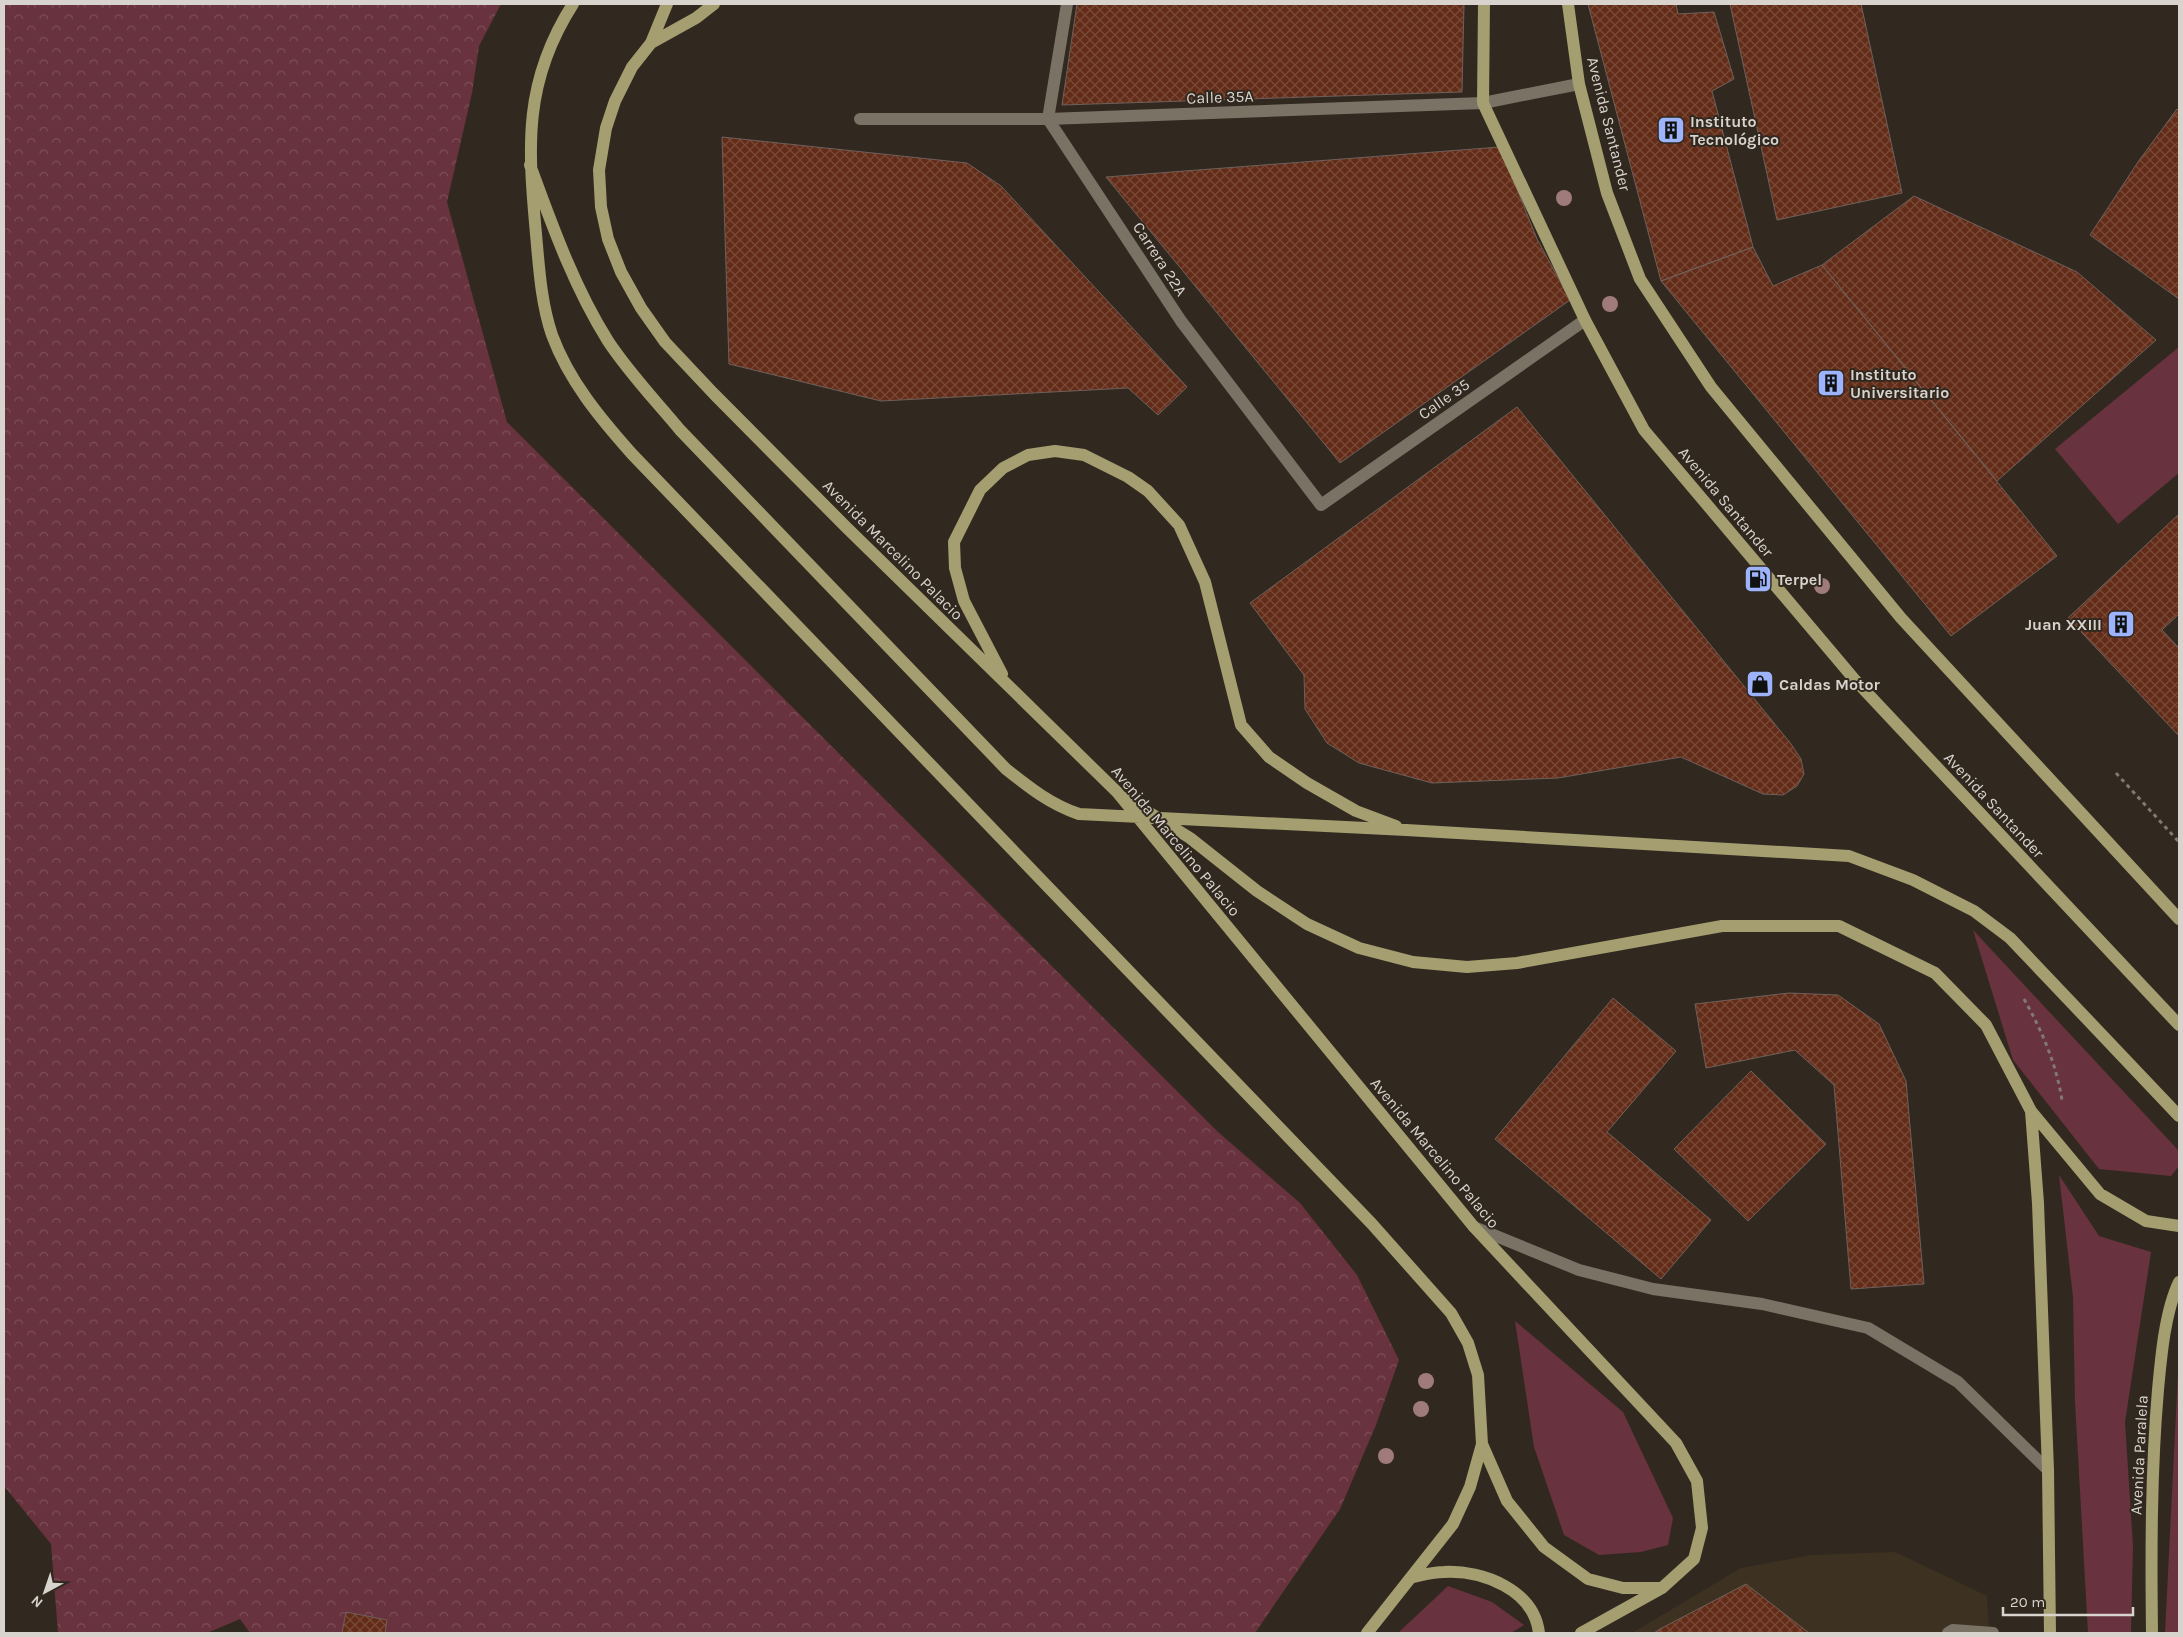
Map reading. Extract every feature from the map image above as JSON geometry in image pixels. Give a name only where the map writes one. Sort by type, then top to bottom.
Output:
[{"type":"main road","points":[[573,4],[555,32],[537,86],[532,118],[530,165],[541,283],[552,334],[573,379],[599,418],[1372,1224],[1451,1313],[1468,1343],[1478,1375],[1482,1444],[1470,1486],[1453,1524],[1367,1633]]},
{"type":"main road","points":[[651,43],[667,4]]},
{"type":"main road","points":[[651,43],[696,18],[714,4]]},
{"type":"main road","name":"Avenida Santander","points":[[1484,4],[1482,104],[1585,320],[1644,430],[1855,680],[2179,1025]]},
{"type":"main road","name":"Avenida Santander","points":[[1568,4],[1579,84],[1607,193],[1640,279],[1710,388],[1907,625],[2179,919]]},
{"type":"main road","name":"Avenida Marcelino Palacio","points":[[651,43],[632,67],[615,101],[606,128],[599,170],[601,208],[608,239],[621,272],[641,308],[665,342],[846,527],[1117,792],[1474,1228],[1676,1443],[1697,1481],[1702,1528],[1694,1559],[1662,1588],[1581,1633]]},
{"type":"main road","points":[[530,165],[552,227],[592,313],[610,343],[680,430],[1006,768],[1033,791],[1056,806],[1080,814],[1307,827],[1406,830],[1849,856],[1913,880],[1974,911],[2010,938],[2179,1116]]},
{"type":"main road","points":[[1007,685],[964,602],[955,568],[954,542],[980,490],[1003,468],[1028,455],[1055,451],[1084,455],[1122,474],[1148,491],[1179,525],[1205,582],[1241,725],[1270,756],[1307,783],[1356,811],[1406,830]]},
{"type":"main road","points":[[1117,792],[1190,838],[1258,890],[1307,924],[1359,948],[1412,962],[1467,967],[1517,964],[1722,926],[1839,926],[1935,973],[1986,1026],[2031,1111],[2100,1194],[2146,1221],[2179,1226]]},
{"type":"main road","points":[[2031,1111],[2038,1203],[2048,1470],[2050,1633]]},
{"type":"main road","name":"Avenida Paralela","points":[[2152,1633],[2151,1553],[2156,1422],[2162,1349],[2179,1282]]},
{"type":"main road","points":[[1482,1444],[1507,1501],[1544,1548],[1588,1579],[1623,1588],[1662,1588]]},
{"type":"main road","points":[[1413,1577],[1442,1572],[1487,1577],[1514,1592],[1528,1604],[1536,1617],[1539,1633]]},
{"type":"street","points":[[1048,119],[1067,4]]},
{"type":"street","name":"Calle 35A","points":[[860,119],[1048,119],[1482,104],[1579,84]]},
{"type":"street","name":"Carrera 22A","points":[[1048,119],[1181,321],[1321,505]]},
{"type":"street","name":"Calle 35","points":[[1321,505],[1585,320]]},
{"type":"street","points":[[1474,1228],[1579,1270],[1653,1289],[1762,1304],[1868,1328],[1958,1382],[2048,1470]]},
{"type":"street","points":[[1948,1633],[1953,1630],[1993,1633]]},
{"type":"path","points":[[2116,773],[2179,842]]},
{"type":"path","points":[[2021,994],[2041,1031],[2054,1064],[2062,1102]]},
{"type":"shaded area","points":[[1895,1552],[1987,1596],[1989,1633],[1632,1633],[1741,1568],[1811,1555]]},
{"type":"green space","points":[[4,4],[501,4],[479,46],[472,93],[447,202],[507,422],[1218,1132],[1300,1203],[1357,1275],[1399,1360],[1376,1425],[1340,1509],[1255,1633],[250,1633],[240,1619],[207,1633],[58,1633],[51,1544],[4,1486]]},
{"type":"green space","points":[[2179,347],[2179,473],[2118,524],[2055,449]]},
{"type":"green space","points":[[1973,930],[2179,1151],[2179,1166],[2171,1176],[2099,1169],[2013,1060]]},
{"type":"green space","points":[[2059,1175],[2099,1236],[2151,1252],[2125,1422],[2133,1546],[2131,1633],[2088,1633],[2075,1402],[2073,1297]]},
{"type":"green space","points":[[1515,1321],[1623,1412],[1673,1518],[1668,1545],[1641,1552],[1599,1555],[1564,1535],[1534,1447]]},
{"type":"green space","points":[[2179,1353],[2179,1633],[2165,1633]]},
{"type":"green space","points":[[1448,1586],[1492,1602],[1524,1625],[1511,1633],[1398,1633]]},
{"type":"building","points":[[1077,4],[1464,4],[1462,92],[1062,105]]},
{"type":"building","name":"Instituto Tecnológico","points":[[1588,4],[1676,4],[1678,14],[1714,12],[1734,79],[1712,91],[1753,247],[1661,281]]},
{"type":"building","points":[[1730,4],[1861,4],[1902,193],[1777,220]]},
{"type":"building","points":[[2177,109],[2179,111],[2179,299],[2090,235],[2138,162]]},
{"type":"building","points":[[722,137],[967,163],[1001,186],[1187,387],[1158,415],[1128,388],[881,401],[729,364]]},
{"type":"building","points":[[1500,147],[1537,239],[1570,300],[1340,463],[1106,177]]},
{"type":"building","points":[[1914,196],[2077,272],[2156,340],[1997,481],[1822,265]]},
{"type":"building","name":"Instituto Universitario","points":[[1753,247],[1773,286],[1822,265],[2057,556],[1951,636],[1661,281]]},
{"type":"building","points":[[1517,407],[1791,744],[1801,759],[1804,774],[1797,786],[1783,795],[1763,794],[1681,757],[1558,778],[1432,783],[1359,763],[1327,743],[1305,709],[1304,675],[1250,603]]},
{"type":"building","name":"Juan XXIII","points":[[2179,514],[2179,614],[2162,630],[2179,648],[2179,736],[2068,618]]},
{"type":"building","points":[[1789,993],[1838,995],[1879,1024],[1906,1081],[1924,1284],[1851,1289],[1834,1085],[1795,1050],[1706,1068],[1695,1004]]},
{"type":"building","points":[[1613,998],[1676,1051],[1607,1132],[1711,1220],[1661,1279],[1495,1139]]},
{"type":"building","points":[[1751,1071],[1826,1144],[1748,1221],[1674,1149]]},
{"type":"building","points":[[1746,1584],[1809,1633],[1654,1633],[1660,1629]]},
{"type":"building","points":[[346,1612],[387,1620],[385,1633],[342,1633]]},
{"type":"place","name":"Instituto Tecnológico","points":[[1671,130]]},
{"type":"place","name":"Instituto Universitario","points":[[1831,383]]},
{"type":"place","name":"Terpel","points":[[1758,579]]},
{"type":"place","name":"Juan XXIII","points":[[2121,624]]},
{"type":"place","name":"Caldas Motor","points":[[1760,684]]}]
